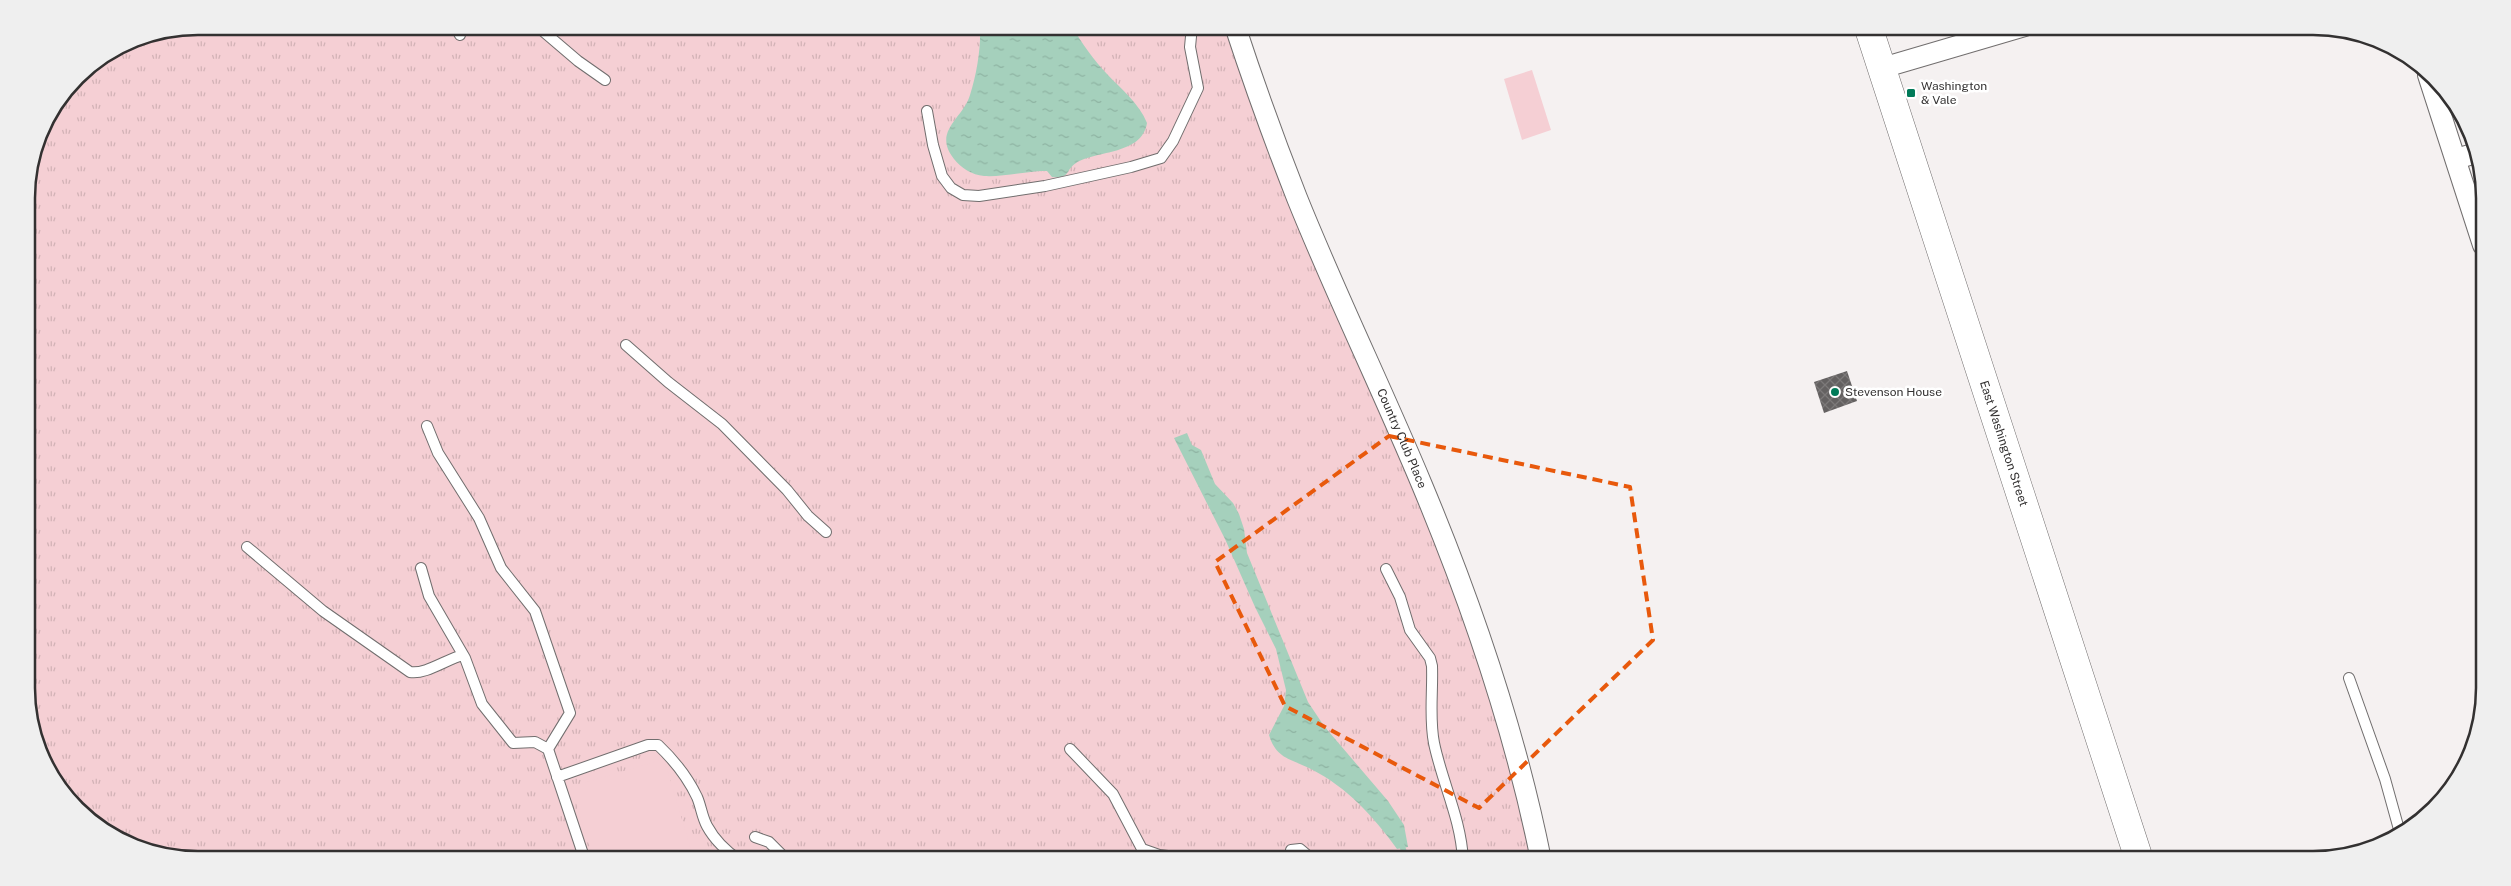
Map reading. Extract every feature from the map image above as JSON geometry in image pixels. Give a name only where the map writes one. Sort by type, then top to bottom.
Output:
[{"type":"main road","name":"East Washington Street","points":[[1871,35],[2136,851]]},
{"type":"street","name":"Country Club Place","points":[[1238,35],[1298,199],[1421,482],[1460,579],[1486,650],[1508,720],[1539,851]]},
{"type":"street","points":[[1882,68],[1995,35]]},
{"type":"street","points":[[2432,88],[2476,221]]},
{"type":"street","points":[[2456,160],[2470,155]]},
{"type":"lane","points":[[548,35],[578,61],[605,80]]},
{"type":"lane","points":[[928,111],[933,146],[942,176],[950,188],[963,195],[979,196],[1045,186],[1161,158],[1173,142],[1198,88],[1190,47],[1191,35]]},
{"type":"lane","points":[[626,345],[668,382],[722,424],[787,490],[808,516],[826,532]]},
{"type":"lane","points":[[427,426],[438,453],[479,518],[501,568],[535,611],[548,645],[570,713],[548,748]]},
{"type":"lane","points":[[247,547],[323,611],[410,672],[422,673],[450,658],[463,655]]},
{"type":"lane","points":[[421,568],[429,596],[463,655],[482,704],[513,744],[535,742],[548,748],[581,851]]},
{"type":"lane","points":[[1386,569],[1400,596],[1413,637],[1430,658],[1432,679],[1431,716],[1434,742],[1458,827],[1462,851]]},
{"type":"lane","points":[[2349,678],[2385,779],[2398,826]]},
{"type":"lane","points":[[557,777],[648,745],[658,745],[676,761],[698,799],[707,826],[729,851]]},
{"type":"lane","points":[[1070,749],[1113,794],[1142,849],[1148,851]]},
{"type":"lane","points":[[755,837],[769,842],[778,851]]},
{"type":"lane","points":[[1291,850],[1300,849],[1302,851]]},
{"type":"highlighted area","points":[[1389,436],[1630,487],[1653,640],[1479,808],[1285,706],[1215,562]]},
{"type":"green space","points":[[188,35],[1229,35],[1272,154],[1321,281],[1405,467],[1468,628],[1496,720],[1529,851],[198,851],[177,850],[146,842],[126,834],[91,811],[75,795],[63,778],[52,760],[44,740],[38,720],[35,698],[35,188],[47,136],[69,99],[99,69],[126,52],[146,44],[166,38]]},
{"type":"green space","points":[[1532,70],[1551,130],[1522,140],[1504,79]]},
{"type":"green space","points":[[664,759],[691,851],[591,851],[571,787]]},
{"type":"water","points":[[980,35],[1078,35],[1097,63],[1130,97],[1144,116],[1147,123],[1143,133],[1137,141],[1128,146],[1076,163],[1062,177],[1052,177],[1047,171],[998,176],[984,176],[971,173],[954,159],[946,141],[951,126],[970,95],[977,69]]},
{"type":"water","points":[[1187,433],[1192,445],[1201,450],[1215,484],[1233,503],[1239,514],[1244,529],[1247,553],[1308,702],[1324,726],[1388,801],[1404,825],[1408,847],[1397,849],[1379,825],[1348,794],[1311,769],[1280,754],[1272,743],[1269,735],[1284,706],[1286,690],[1276,649],[1225,539],[1174,438]]},
{"type":"building","name":"Stevenson House","points":[[1847,371],[1857,401],[1824,413],[1814,382]]},
{"type":"waterway","points":[[1401,843],[1404,851]]},
{"type":"place","name":"Washington & Vale","points":[[1911,93]]},
{"type":"place","name":"Stevenson House","points":[[1835,392]]}]
